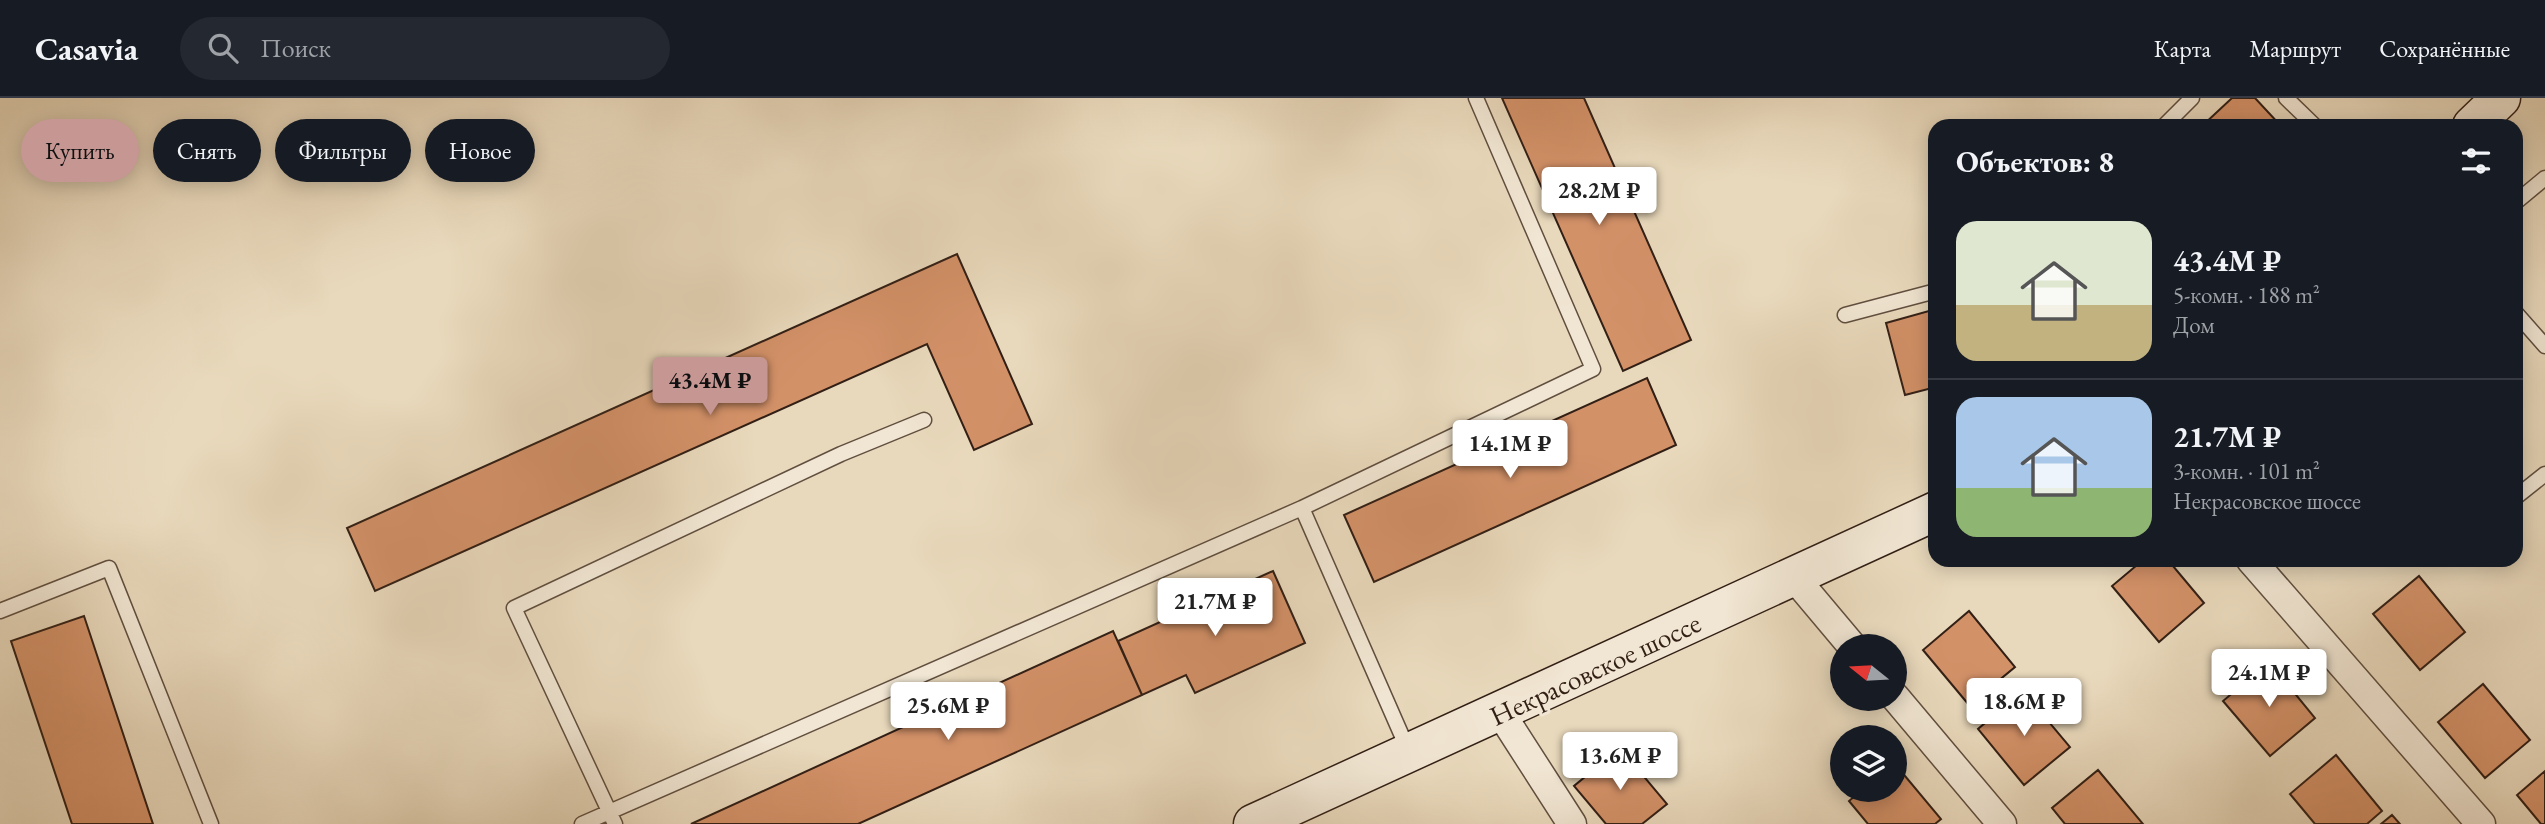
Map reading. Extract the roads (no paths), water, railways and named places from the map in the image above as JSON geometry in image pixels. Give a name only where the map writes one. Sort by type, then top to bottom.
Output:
[{"type":"main road","points":[[2479,119],[2501,98]]},
{"type":"main road","name":"Некрасовское шоссе","points":[[1253,824],[1928,515]]},
{"type":"street","points":[[2257,567],[2481,824]]},
{"type":"street","points":[[1794,577],[1842,634]]},
{"type":"street","points":[[1907,711],[2002,824]]},
{"type":"street","points":[[1500,712],[1572,824]]},
{"type":"lane","points":[[582,824],[612,818],[1302,508],[1593,369],[1476,98]]},
{"type":"lane","points":[[2171,119],[2192,98]]},
{"type":"lane","points":[[2286,98],[2308,119]]},
{"type":"lane","points":[[2523,196],[2545,178]]},
{"type":"lane","points":[[1845,315],[1928,293]]},
{"type":"lane","points":[[2523,321],[2545,346]]},
{"type":"lane","points":[[612,818],[514,608],[841,454],[924,420]]},
{"type":"lane","points":[[2523,491],[2545,474]]},
{"type":"lane","points":[[1302,508],[1409,753]]},
{"type":"lane","points":[[0,611],[109,568],[211,824]]}]
